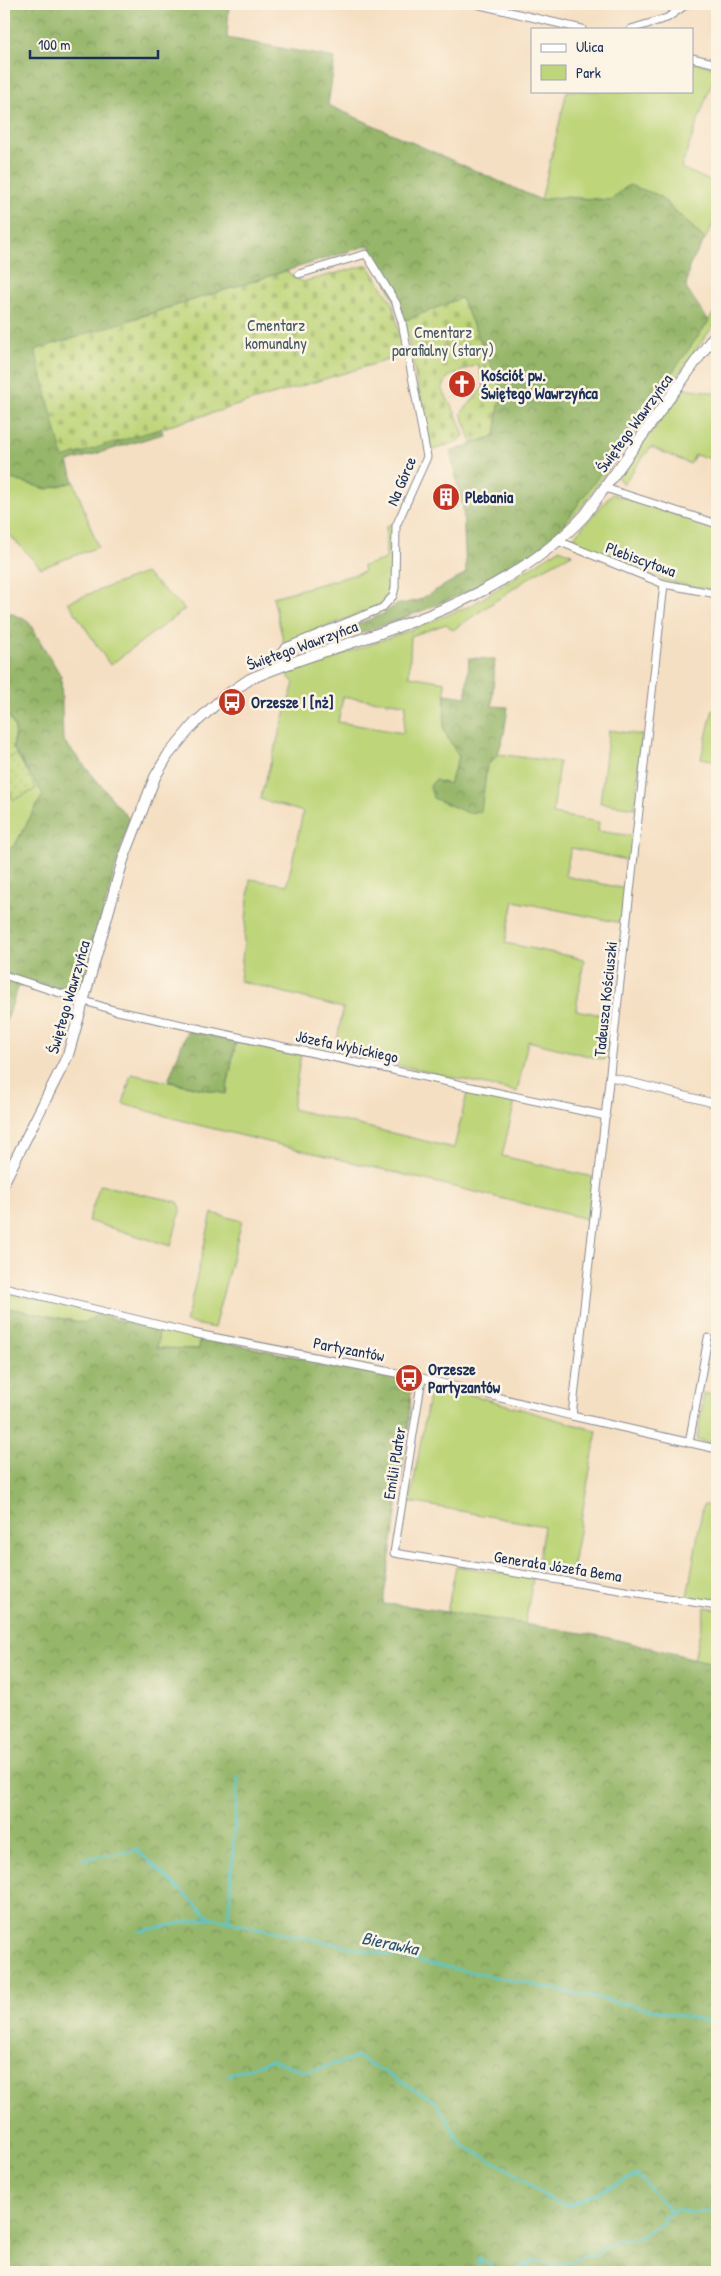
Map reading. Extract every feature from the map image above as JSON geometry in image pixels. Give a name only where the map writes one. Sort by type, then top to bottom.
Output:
[{"type":"street","points":[[476,4],[578,28]]},
{"type":"street","points":[[634,28],[667,18],[687,4]]},
{"type":"street","points":[[694,58],[717,64]]},
{"type":"street","name":"Na Górce","points":[[281,667],[280,653],[286,647],[382,608],[389,603],[395,588],[396,526],[427,456],[402,322],[396,304],[366,254],[299,274]]},
{"type":"street","name":"Świętego Wawrzyńca","points":[[4,1182],[68,1055],[124,860],[155,777],[168,755],[194,724],[225,696],[250,679],[398,627],[455,604],[516,570],[558,541],[585,515],[606,488],[717,332]]},
{"type":"street","points":[[606,488],[717,524]]},
{"type":"street","name":"Plebiscytowa","points":[[558,541],[664,584],[717,594]]},
{"type":"street","name":"Tadeusza Kościuszki","points":[[572,1416],[611,1077],[664,584]]},
{"type":"street","name":"Józefa Wybickiego","points":[[4,975],[114,1010],[606,1116]]},
{"type":"street","points":[[611,1077],[717,1104]]},
{"type":"street","name":"Partyzantów","points":[[4,1287],[192,1332],[422,1378],[572,1416],[717,1448]]},
{"type":"street","points":[[689,1442],[708,1338]]},
{"type":"street","name":"Emilii Plater","points":[[394,1553],[422,1378]]},
{"type":"street","name":"Generała Józefa Bema","points":[[394,1553],[717,1606]]},
{"type":"green space","points":[[4,4],[229,4],[227,38],[335,58],[328,105],[541,200],[563,197],[610,200],[629,185],[658,195],[705,239],[689,267],[686,288],[709,321],[562,527],[540,548],[510,568],[453,598],[393,622],[302,653],[303,645],[383,614],[396,605],[419,600],[466,573],[463,508],[450,452],[495,436],[501,388],[461,298],[404,321],[369,245],[132,319],[163,434],[68,462],[74,482],[47,489],[4,477]]},
{"type":"green space","points":[[694,62],[717,68],[681,168],[717,184],[717,218],[705,239],[658,195],[610,200],[563,197],[541,200],[567,92],[694,92]]},
{"type":"green space","name":"Cmentarz komunalny","points":[[368,265],[393,304],[404,355],[63,458],[35,350],[286,271],[302,282]]},
{"type":"green space","name":"Cmentarz parafialny (stary)","points":[[461,298],[501,388],[495,436],[472,443],[461,413],[484,387],[478,364],[448,377],[442,389],[456,414],[464,436],[458,441],[431,451],[404,321]]},
{"type":"green space","points":[[717,308],[717,321],[580,509],[562,527]]},
{"type":"green space","points":[[684,388],[717,393],[717,460],[695,455],[690,464],[651,447],[623,484],[618,478]]},
{"type":"green space","points":[[4,477],[47,489],[74,482],[98,547],[41,568],[4,529]]},
{"type":"green space","points":[[612,494],[717,528],[711,590],[665,581],[574,545],[571,540]]},
{"type":"green space","points":[[394,523],[391,583],[388,596],[378,606],[284,644],[273,597],[364,572],[363,566],[386,559],[386,526]]},
{"type":"green space","points":[[559,549],[572,554],[536,573],[453,630],[446,624],[411,636],[409,676],[445,682],[444,731],[459,757],[449,784],[433,798],[487,766],[498,754],[559,762],[553,814],[599,822],[598,831],[633,836],[631,861],[571,848],[565,876],[626,889],[621,923],[514,901],[505,943],[584,959],[576,1010],[612,1017],[605,1060],[528,1041],[517,1092],[335,1051],[343,1008],[240,981],[250,879],[287,885],[303,812],[260,799],[294,683],[286,674],[403,633],[472,605]],"holes":[[[343,697],[406,704],[403,733],[338,722]]]},
{"type":"green space","points":[[145,573],[185,609],[110,665],[68,602]]},
{"type":"green space","points":[[4,610],[28,621],[61,676],[63,740],[129,819],[80,997],[19,985],[4,1027],[4,852],[15,845],[43,794],[13,748],[15,728],[4,707]]},
{"type":"green space","points":[[469,658],[495,659],[492,706],[508,707],[504,734],[498,754],[487,766],[481,811],[468,813],[433,798],[430,786],[435,780],[449,784],[459,757],[444,731],[445,694],[466,697]]},
{"type":"green space","points":[[4,707],[15,728],[13,748],[43,794],[15,845],[6,852],[4,852]]},
{"type":"green space","points":[[713,709],[717,712],[717,761],[701,758]]},
{"type":"green space","points":[[609,730],[642,735],[635,808],[600,803]]},
{"type":"green space","points":[[17,754],[36,789],[14,800],[4,782],[4,761]]},
{"type":"green space","points":[[187,1031],[236,1040],[226,1094],[168,1081]]},
{"type":"green space","points":[[236,1040],[301,1054],[292,1109],[454,1148],[468,1089],[515,1101],[502,1156],[593,1177],[587,1219],[198,1125],[123,1104],[131,1074],[226,1094]]},
{"type":"green space","points":[[100,1185],[178,1202],[181,1208],[171,1246],[88,1221]]},
{"type":"green space","points":[[212,1213],[242,1221],[214,1328],[186,1322]]},
{"type":"green space","points":[[10,1293],[200,1337],[200,1349],[157,1348],[85,1323],[4,1307],[4,1295]]},
{"type":"green space","points":[[4,1307],[85,1323],[96,1315],[159,1331],[157,1348],[199,1349],[200,1337],[400,1378],[411,1389],[409,1424],[383,1604],[408,1606],[601,1636],[717,1664],[717,2272],[4,2272]]},
{"type":"green space","points":[[437,1385],[597,1431],[571,1576],[537,1569],[544,1526],[410,1502],[430,1390]]},
{"type":"green space","points":[[704,1393],[717,1396],[717,1445],[697,1440]]},
{"type":"green space","points":[[703,1505],[717,1506],[717,1603],[687,1597]]},
{"type":"green space","points":[[456,1566],[533,1578],[525,1624],[447,1612]]},
{"type":"green space","points":[[705,1607],[717,1609],[717,1664],[694,1660]]},
{"type":"waterway","points":[[228,1922],[238,1777]]},
{"type":"waterway","name":"Bierawka","points":[[83,1859],[137,1850],[210,1918],[717,2023]]},
{"type":"waterway","points":[[140,1931],[210,1918]]},
{"type":"waterway","points":[[228,2075],[272,2060],[306,2072],[358,2057],[435,2101],[462,2145],[510,2170],[550,2200],[567,2206],[637,2175],[672,2212]]},
{"type":"waterway","points":[[511,2272],[536,2260],[558,2266],[585,2256],[597,2256],[602,2248],[608,2247],[622,2239],[637,2238],[662,2224],[664,2216],[679,2209],[690,2213],[708,2211],[717,2213]]},
{"type":"waterway","points":[[465,2272],[475,2272],[479,2268],[479,2258],[489,2264],[495,2272]]},
{"type":"place","name":"Kościół pw. Świętego Wawrzyńca","points":[[462,384]]},
{"type":"place","name":"Plebania","points":[[446,497]]},
{"type":"place","name":"Orzesze I [nż]","points":[[232,702]]},
{"type":"place","name":"Orzesze Partyzantów","points":[[409,1378]]}]
